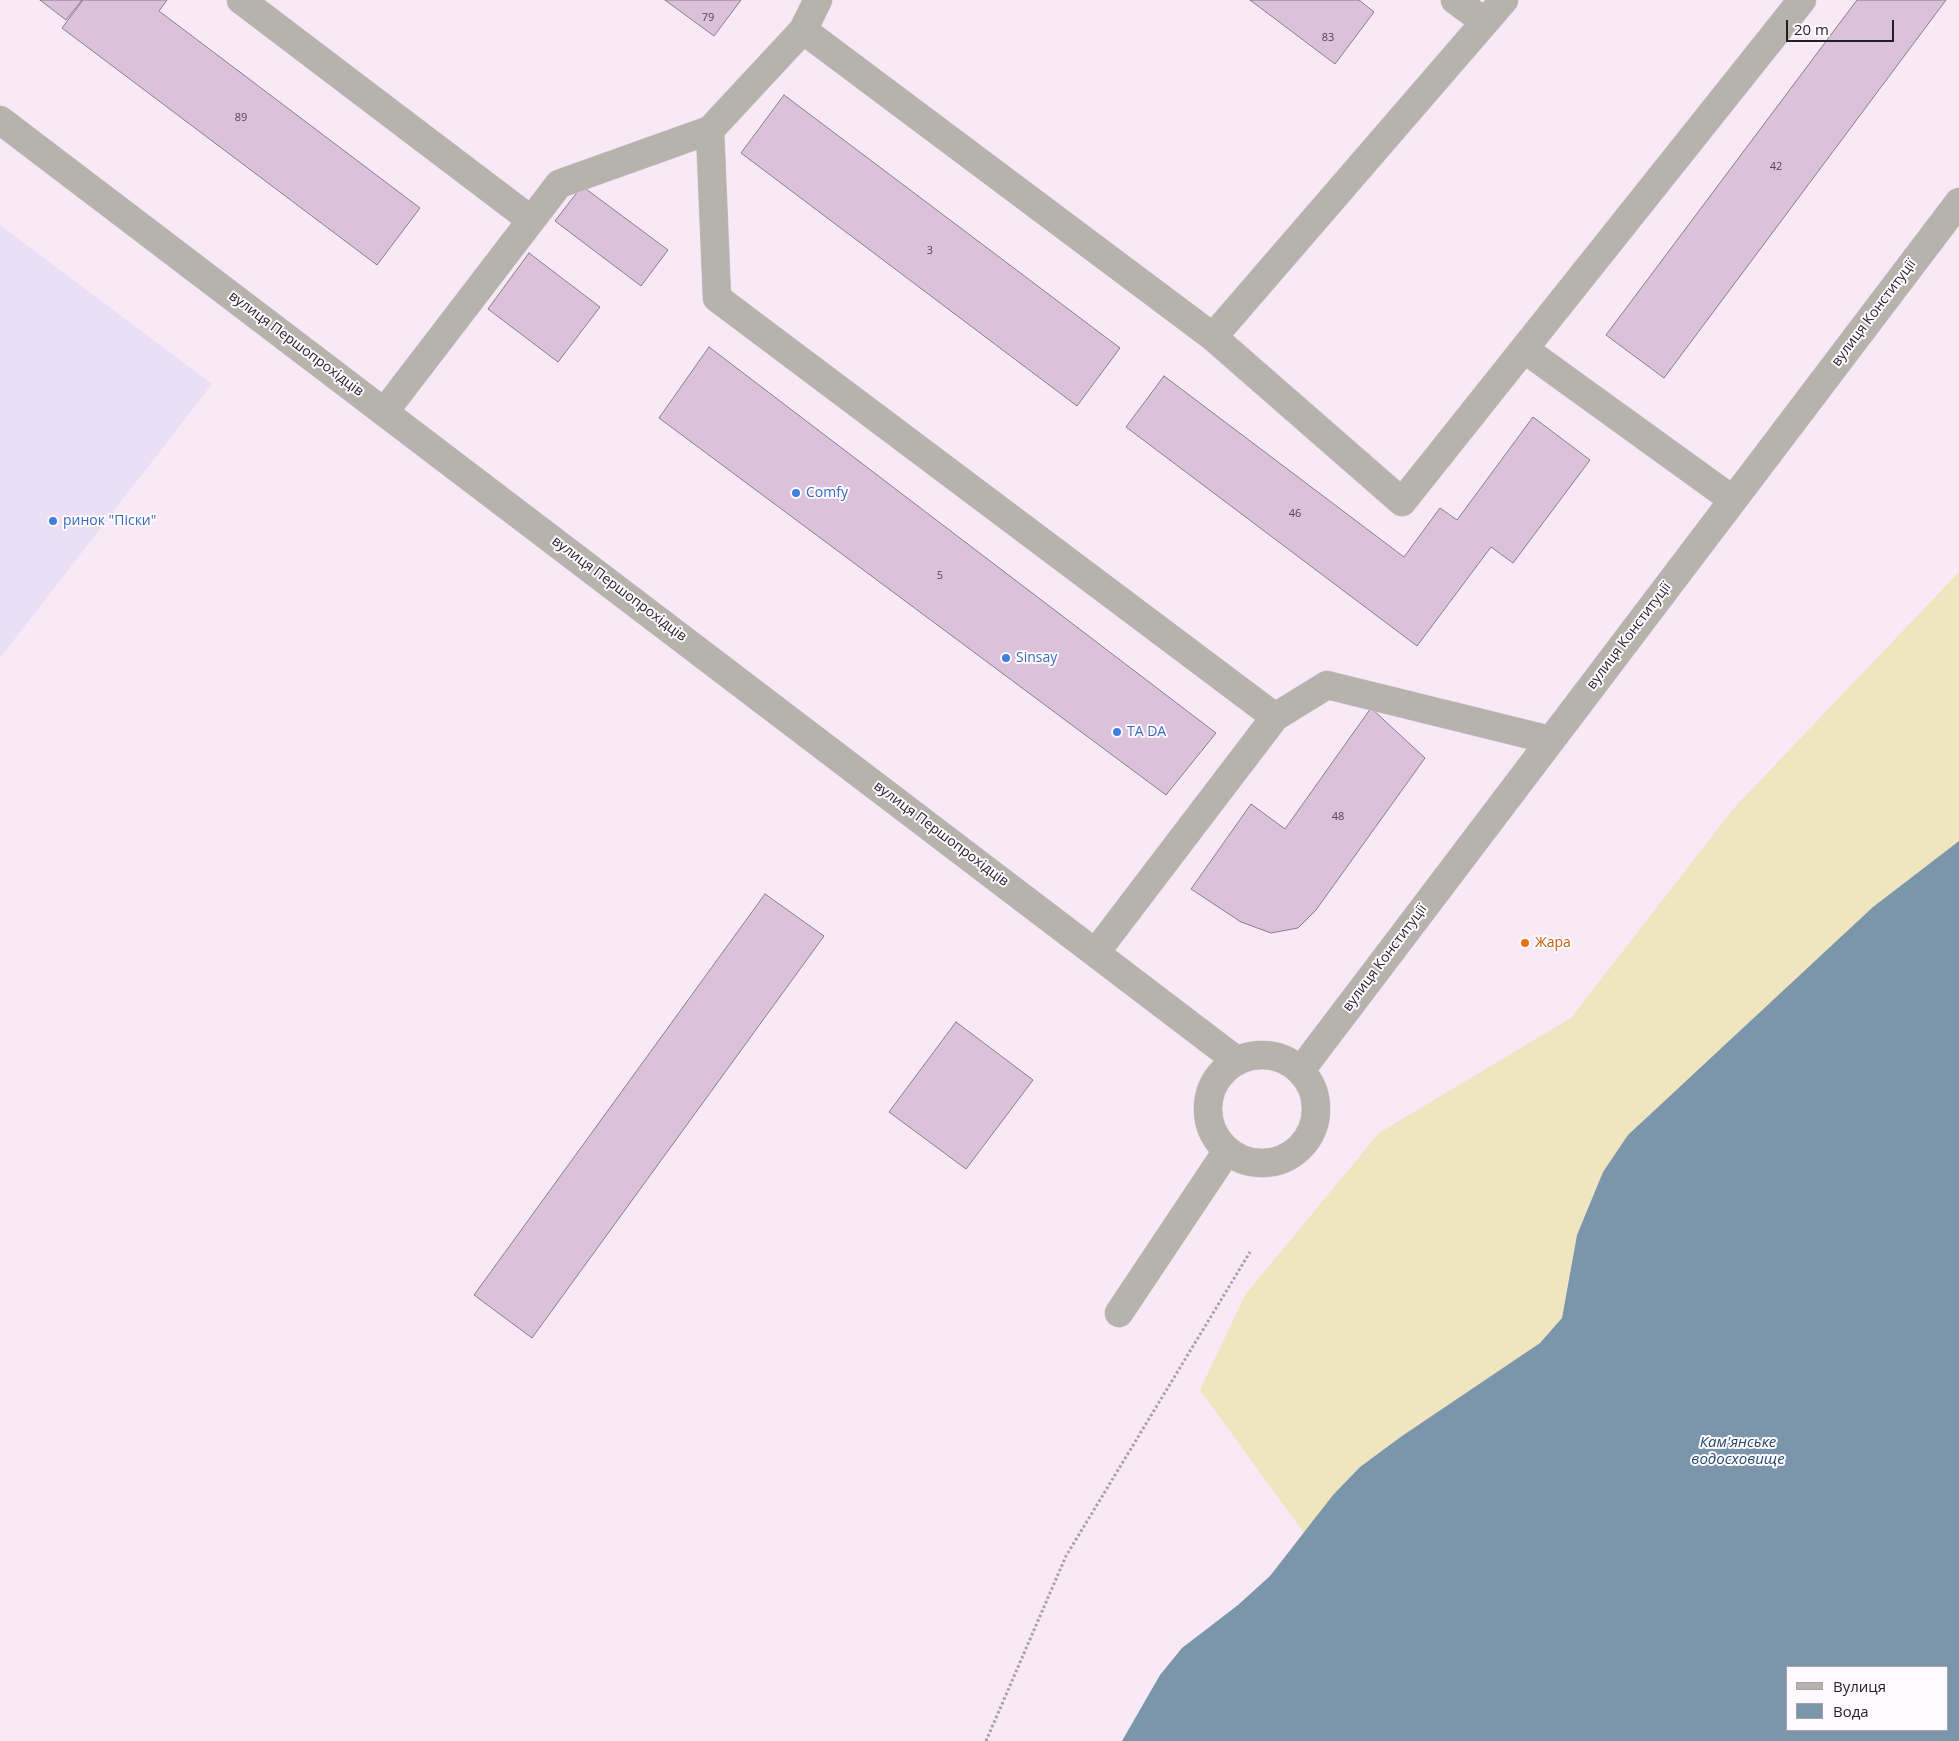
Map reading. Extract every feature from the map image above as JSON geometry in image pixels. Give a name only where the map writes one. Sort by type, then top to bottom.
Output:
[{"type":"street","points":[[241,0],[531,220]]},
{"type":"street","points":[[385,411],[559,184],[710,130],[803,30],[818,0]]},
{"type":"street","points":[[1455,0],[1485,22]]},
{"type":"street","points":[[1213,337],[1504,0]]},
{"type":"street","points":[[803,30],[1213,337],[1402,502],[1802,0]]},
{"type":"street","name":"вулиця Першопрохідців","points":[[0,120],[1236,1060]]},
{"type":"street","points":[[710,130],[716,298],[1275,717]]},
{"type":"street","name":"вулиця Конституції","points":[[1301,1070],[1959,202]]},
{"type":"street","points":[[1524,349],[1732,500]]},
{"type":"street","points":[[1096,952],[1275,717],[1327,685],[1550,740]]},
{"type":"street","points":[[1258,1054],[1281,1058],[1301,1070],[1313,1089],[1317,1112],[1311,1134],[1296,1152],[1276,1162],[1257,1164],[1237,1158],[1221,1146],[1210,1129],[1207,1109],[1210,1089],[1221,1072],[1236,1060],[1258,1054]]},
{"type":"street","points":[[1119,1313],[1228,1151]]},
{"type":"path","points":[[986,1741],[1066,1556],[1250,1252]]},
{"type":"shaded area","name":"ринок \"Піски\"","points":[[0,225],[212,384],[0,658]]},
{"type":"sand","points":[[1959,572],[1959,841],[1873,907],[1788,988],[1603,1172],[1577,1235],[1562,1318],[1540,1343],[1402,1436],[1360,1467],[1333,1495],[1304,1533],[1200,1390],[1245,1295],[1379,1133],[1571,1018],[1734,808]]},
{"type":"water","name":"Кам'янське водосховище","points":[[1959,841],[1959,1741],[1122,1741],[1160,1675],[1182,1648],[1238,1605],[1270,1576],[1333,1495],[1360,1467],[1402,1436],[1540,1343],[1562,1318],[1577,1235],[1603,1172],[1628,1135],[1873,907]]},
{"type":"building","points":[[40,0],[82,0],[66,20]]},
{"type":"building","points":[[83,0],[167,0],[159,11],[420,208],[377,265],[62,28]]},
{"type":"building","points":[[665,0],[741,0],[714,36]]},
{"type":"building","points":[[1250,0],[1359,0],[1374,12],[1335,64]]},
{"type":"building","points":[[1857,0],[1946,0],[1664,378],[1606,335]]},
{"type":"building","points":[[784,95],[1120,348],[1077,406],[741,153]]},
{"type":"building","points":[[582,186],[668,250],[641,286],[555,221]]},
{"type":"building","points":[[529,253],[600,307],[558,362],[488,309]]},
{"type":"building","points":[[709,347],[1216,733],[1166,795],[659,418]]},
{"type":"building","points":[[1164,376],[1404,557],[1440,508],[1457,520],[1533,417],[1590,460],[1513,563],[1491,547],[1417,646],[1126,427]]},
{"type":"building","points":[[1371,708],[1425,758],[1316,910],[1298,928],[1271,933],[1241,922],[1191,889],[1251,804],[1285,829]]},
{"type":"building","points":[[765,894],[824,936],[532,1338],[474,1295]]},
{"type":"building","points":[[956,1022],[1033,1080],[966,1169],[889,1112]]},
{"type":"place","name":"Comfy","points":[[796,493]]},
{"type":"place","name":"ринок \"Піски\"","points":[[53,521]]},
{"type":"place","name":"Sinsay","points":[[1006,658]]},
{"type":"place","name":"TA DA","points":[[1117,732]]},
{"type":"place","name":"Жара","points":[[1525,943]]}]
